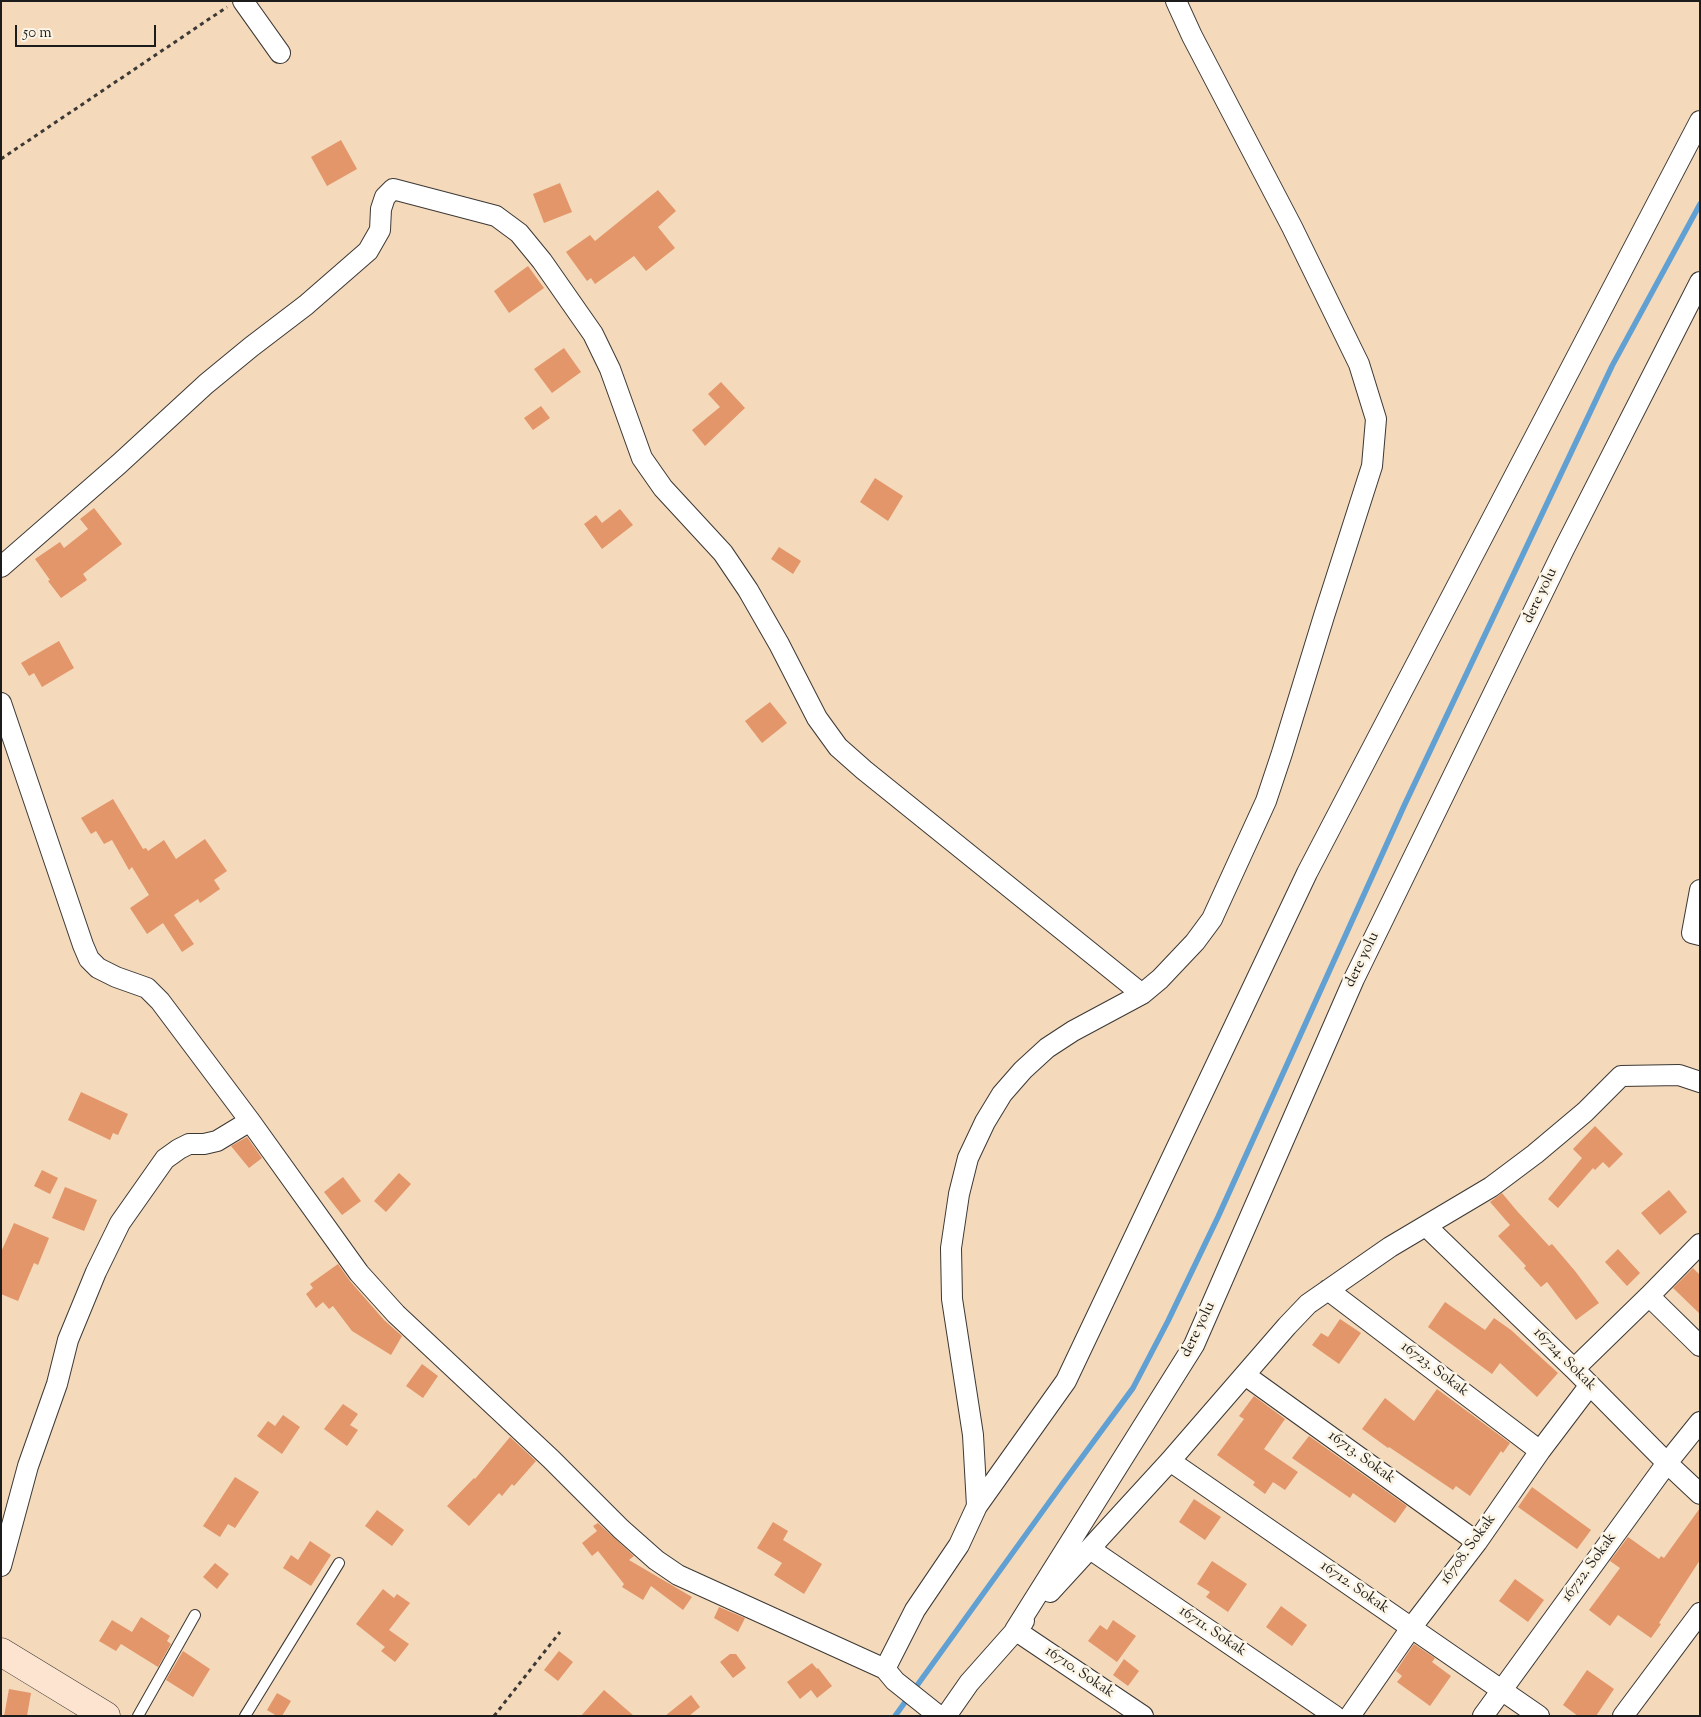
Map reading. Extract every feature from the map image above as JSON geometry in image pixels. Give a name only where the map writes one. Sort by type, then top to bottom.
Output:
[{"type":"main road","points":[[1,1652],[106,1716]]},
{"type":"street","points":[[977,1506],[973,1435],[952,1298],[951,1248],[959,1194],[968,1158],[985,1122],[1002,1094],[1023,1070],[1047,1048],[1073,1031],[1142,994],[1175,964],[1212,920],[1266,802],[1362,499],[1372,466],[1375,444],[1376,419],[1359,364],[1292,227],[1192,36],[1176,1]]},
{"type":"street","points":[[235,4],[280,53]]},
{"type":"street","points":[[890,1675],[915,1610],[959,1545],[977,1506],[1066,1381],[1307,873],[1700,121]]},
{"type":"street","points":[[1,567],[119,464],[206,384],[306,305],[368,251],[380,230],[381,209],[385,197],[394,188],[496,216],[519,234],[542,261],[593,334],[610,370],[642,458],[663,488],[723,553],[748,590],[779,644],[817,718],[838,747],[1142,994]]},
{"type":"street","name":"dere yolu","points":[[1015,1630],[1194,1345],[1354,979],[1560,558],[1700,282]]},
{"type":"street","points":[[1,703],[89,959],[98,968],[107,973],[147,988],[160,1001],[250,1121],[359,1273],[396,1314],[544,1453],[621,1529],[656,1560],[678,1575],[890,1675],[939,1716]]},
{"type":"street","points":[[1700,890],[1692,933],[1700,935]]},
{"type":"street","points":[[946,1716],[969,1683],[1015,1630],[1170,1461],[1308,1304],[1390,1247],[1490,1187],[1535,1154],[1585,1112],[1621,1076],[1679,1075],[1700,1082]]},
{"type":"street","points":[[1,1566],[28,1466],[56,1384],[68,1340],[96,1272],[120,1223],[165,1159],[189,1144],[204,1144],[217,1141],[250,1121]]},
{"type":"street","name":"16724. Sokak","points":[[1426,1226],[1700,1494]]},
{"type":"street","points":[[1574,1369],[1700,1244]]},
{"type":"street","name":"16723. Sokak","points":[[1328,1290],[1540,1451]]},
{"type":"street","points":[[1649,1296],[1700,1346]]},
{"type":"street","name":"16713. Sokak","points":[[1244,1375],[1477,1542]]},
{"type":"street","name":"16708. Sokak","points":[[1350,1716],[1412,1628],[1477,1542],[1540,1451],[1590,1386]]},
{"type":"street","name":"16722. Sokak","points":[[1483,1716],[1667,1463],[1700,1422]]},
{"type":"street","name":"16712. Sokak","points":[[1170,1461],[1539,1716]]},
{"type":"street","name":"16711. Sokak","points":[[1090,1549],[1335,1716]]},
{"type":"street","points":[[1623,1716],[1700,1613]]},
{"type":"street","name":"16710. Sokak","points":[[1015,1630],[1144,1716]]},
{"type":"lane","points":[[245,1716],[339,1563]]},
{"type":"lane","points":[[138,1716],[195,1615]]},
{"type":"path","points":[[1,159],[235,4]]},
{"type":"path","points":[[494,1716],[560,1632]]},
{"type":"building","points":[[341,140],[357,169],[327,186],[311,157]]},
{"type":"building","points":[[560,183],[572,212],[544,223],[533,194]]},
{"type":"building","points":[[658,190],[676,211],[658,227],[675,248],[646,271],[634,256],[595,284],[591,278],[587,281],[566,252],[590,235],[595,241]]},
{"type":"building","points":[[528,266],[544,288],[509,313],[494,291]]},
{"type":"building","points":[[564,348],[581,372],[552,393],[534,369]]},
{"type":"building","points":[[721,382],[745,408],[705,446],[692,430],[720,407],[708,394]]},
{"type":"building","points":[[541,406],[550,418],[533,430],[524,418]]},
{"type":"building","points":[[875,478],[903,496],[888,521],[860,502]]},
{"type":"building","points":[[94,508],[122,544],[83,574],[87,580],[61,598],[35,559],[60,542],[64,548],[88,529],[80,519]]},
{"type":"building","points":[[620,509],[633,525],[602,549],[584,524],[596,515],[602,523]]},
{"type":"building","points":[[779,547],[801,561],[793,574],[771,559]]},
{"type":"building","points":[[59,641],[74,668],[42,687],[34,673],[29,676],[21,663]]},
{"type":"building","points":[[770,702],[787,723],[762,743],[745,721]]},
{"type":"building","points":[[113,799],[143,849],[146,848],[148,851],[164,840],[176,859],[205,839],[227,871],[214,880],[220,889],[200,903],[198,899],[174,915],[194,944],[182,952],[163,923],[147,934],[130,908],[149,895],[132,867],[129,870],[112,840],[104,844],[96,831],[91,834],[81,818]]},
{"type":"building","points":[[81,1092],[128,1114],[118,1135],[113,1133],[110,1140],[68,1120]]},
{"type":"building","points":[[1595,1126],[1623,1154],[1609,1168],[1603,1162],[1595,1170],[1593,1168],[1558,1208],[1548,1199],[1582,1158],[1573,1149]]},
{"type":"building","points":[[247,1137],[262,1158],[249,1168],[231,1146]]},
{"type":"building","points":[[42,1170],[58,1178],[50,1194],[34,1186]]},
{"type":"building","points":[[399,1173],[411,1184],[386,1212],[374,1201]]},
{"type":"building","points":[[343,1177],[361,1201],[342,1215],[324,1192]]},
{"type":"building","points":[[65,1187],[97,1200],[84,1231],[52,1218]]},
{"type":"building","points":[[1669,1190],[1687,1212],[1660,1235],[1641,1213]]},
{"type":"building","points":[[1502,1193],[1549,1246],[1552,1244],[1599,1303],[1576,1320],[1547,1282],[1541,1287],[1524,1268],[1526,1266],[1498,1236],[1510,1225],[1490,1202]]},
{"type":"building","points":[[14,1223],[49,1238],[38,1265],[34,1263],[18,1301],[1,1294],[1,1252]]},
{"type":"building","points":[[1618,1249],[1640,1273],[1627,1286],[1605,1262]]},
{"type":"building","points":[[338,1264],[350,1281],[384,1320],[402,1336],[391,1355],[352,1331],[333,1306],[329,1309],[323,1302],[316,1308],[306,1294],[313,1288],[310,1284]]},
{"type":"building","points":[[1693,1268],[1700,1275],[1700,1314],[1673,1288]]},
{"type":"building","points":[[1445,1302],[1485,1330],[1494,1318],[1511,1330],[1558,1373],[1537,1397],[1500,1363],[1492,1374],[1428,1327]]},
{"type":"building","points":[[1340,1319],[1361,1333],[1339,1364],[1312,1345],[1321,1333],[1328,1337]]},
{"type":"building","points":[[422,1364],[438,1376],[423,1398],[406,1386]]},
{"type":"building","points":[[1437,1389],[1510,1443],[1503,1453],[1501,1451],[1470,1496],[1456,1486],[1453,1490],[1362,1429],[1385,1398],[1414,1421]]},
{"type":"building","points":[[1254,1396],[1285,1419],[1264,1449],[1298,1472],[1285,1490],[1273,1482],[1265,1494],[1253,1485],[1255,1482],[1217,1455],[1244,1419],[1239,1416]]},
{"type":"building","points":[[343,1404],[358,1414],[350,1425],[358,1430],[347,1446],[324,1429]]},
{"type":"building","points":[[283,1415],[300,1427],[282,1454],[257,1436],[268,1421],[275,1426]]},
{"type":"building","points":[[1309,1436],[1407,1506],[1395,1523],[1353,1493],[1350,1498],[1292,1458]]},
{"type":"building","points":[[510,1437],[536,1461],[514,1486],[512,1484],[502,1496],[499,1493],[469,1526],[447,1506],[475,1479]]},
{"type":"building","points":[[235,1477],[259,1492],[235,1528],[228,1524],[220,1537],[203,1526]]},
{"type":"building","points":[[1532,1487],[1591,1530],[1577,1549],[1518,1507]]},
{"type":"building","points":[[1194,1499],[1221,1517],[1205,1540],[1179,1522]]},
{"type":"building","points":[[1700,1508],[1700,1560],[1651,1638],[1618,1615],[1610,1626],[1589,1610],[1620,1568],[1610,1561],[1628,1537],[1659,1559],[1661,1556],[1664,1558]]},
{"type":"building","points":[[377,1510],[404,1530],[392,1546],[365,1526]]},
{"type":"building","points":[[773,1522],[788,1531],[783,1540],[822,1564],[804,1594],[774,1575],[782,1563],[757,1548]]},
{"type":"building","points":[[598,1523],[634,1556],[629,1560],[692,1597],[683,1610],[651,1586],[643,1600],[622,1587],[624,1584],[598,1551],[592,1556],[582,1543],[597,1531],[593,1526]]},
{"type":"building","points":[[310,1541],[331,1555],[311,1586],[283,1568],[291,1555],[298,1560]]},
{"type":"building","points":[[1212,1561],[1247,1584],[1228,1612],[1206,1597],[1210,1592],[1197,1584]]},
{"type":"building","points":[[215,1563],[229,1574],[217,1589],[203,1577]]},
{"type":"building","points":[[1515,1579],[1544,1600],[1528,1622],[1499,1601]]},
{"type":"building","points":[[383,1589],[394,1598],[397,1594],[410,1603],[389,1630],[409,1644],[395,1662],[381,1651],[385,1647],[356,1624]]},
{"type":"building","points":[[1281,1606],[1307,1625],[1292,1646],[1266,1627]]},
{"type":"building","points":[[719,1607],[745,1618],[738,1632],[714,1618]]},
{"type":"building","points":[[141,1617],[170,1636],[167,1641],[171,1644],[158,1667],[121,1644],[116,1651],[99,1641],[112,1620],[132,1632]]},
{"type":"building","points":[[1113,1620],[1136,1636],[1117,1662],[1088,1641],[1100,1625],[1107,1630]]},
{"type":"building","points":[[1414,1644],[1435,1658],[1432,1662],[1451,1676],[1430,1706],[1397,1682],[1402,1676],[1396,1671]]},
{"type":"building","points":[[183,1651],[210,1669],[193,1697],[166,1680]]},
{"type":"building","points":[[559,1651],[573,1662],[558,1681],[544,1670]]},
{"type":"building","points":[[730,1654],[736,1654],[746,1668],[733,1678],[720,1662]]},
{"type":"building","points":[[1124,1659],[1139,1671],[1128,1686],[1113,1675]]},
{"type":"building","points":[[812,1663],[832,1686],[817,1698],[811,1690],[800,1699],[787,1682]]},
{"type":"building","points":[[1587,1670],[1614,1689],[1596,1716],[1578,1716],[1563,1705]]},
{"type":"building","points":[[9,1689],[31,1693],[27,1716],[4,1716]]},
{"type":"building","points":[[604,1690],[634,1716],[581,1716]]},
{"type":"building","points":[[277,1693],[291,1701],[282,1716],[277,1716],[267,1710]]},
{"type":"building","points":[[691,1695],[700,1707],[689,1716],[665,1716]]},
{"type":"waterway","points":[[895,1716],[1133,1388],[1168,1321],[1218,1217],[1404,806],[1612,366],[1700,204]]}]
